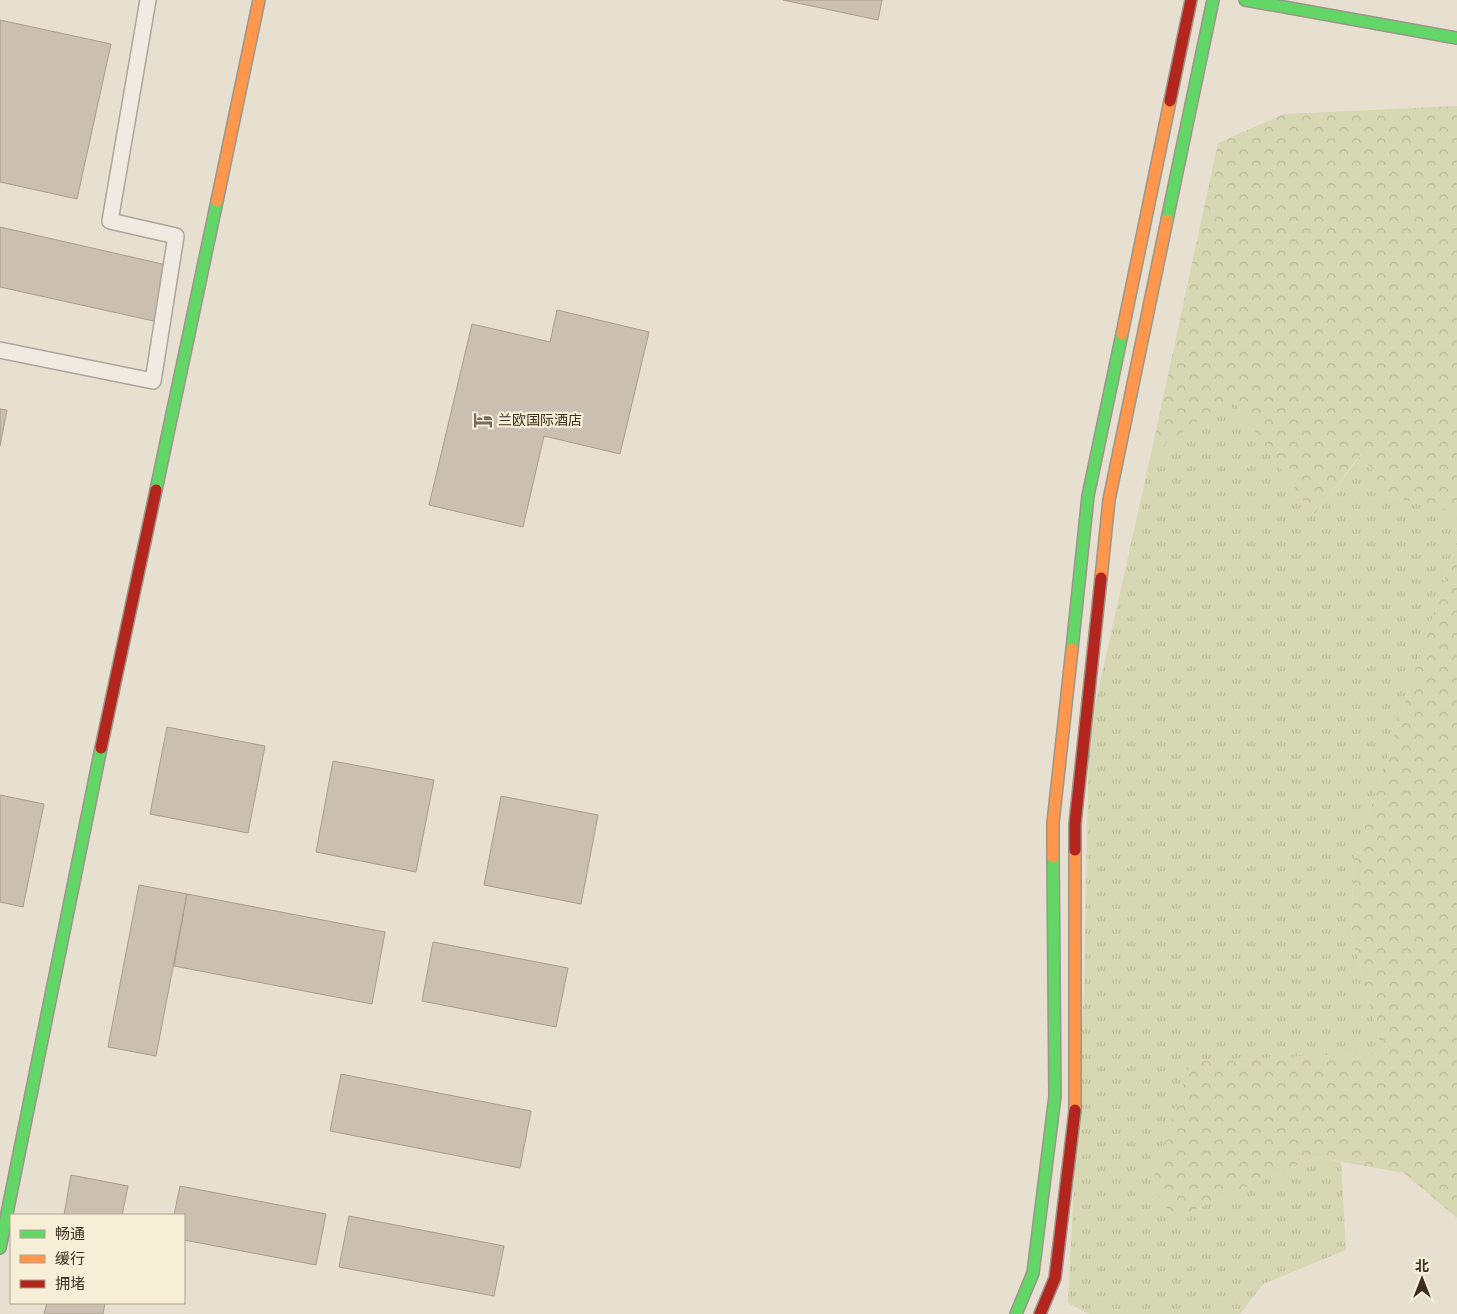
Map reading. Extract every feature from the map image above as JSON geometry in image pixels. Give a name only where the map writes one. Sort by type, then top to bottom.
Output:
[{"type":"main road","points":[[0,1248],[81,844],[258,0]]},
{"type":"main road","points":[[1016,1314],[1033,1273],[1055,1096],[1053,823],[1088,496],[1191,0]]},
{"type":"main road","points":[[1040,1314],[1055,1278],[1077,1097],[1075,824],[1110,500],[1213,0]]},
{"type":"main road","points":[[1245,0],[1392,28],[1457,38]]},
{"type":"main road","points":[[1307,0],[1392,28]]},
{"type":"lane","points":[[0,350],[153,381],[176,236],[110,221],[148,0]]},
{"type":"green space","points":[[1457,106],[1457,513],[1388,496],[1361,454],[1314,515],[1231,398],[1151,454],[1218,143],[1284,114]]},
{"type":"green space","points":[[1231,398],[1314,515],[1362,454],[1388,496],[1457,513],[1457,541],[1354,860],[1351,934],[1383,1053],[1191,1061],[1175,1218],[1316,1157],[1341,1162],[1346,1250],[1263,1284],[1240,1314],[1089,1314],[1068,1303],[1084,987],[1089,732],[1151,454]]},
{"type":"green space","points":[[1457,541],[1457,1218],[1404,1173],[1316,1157],[1175,1218],[1151,1186],[1191,1061],[1383,1053],[1351,934],[1354,860]]},
{"type":"building","points":[[783,0],[882,0],[878,20]]},
{"type":"building","points":[[0,20],[111,44],[77,199],[0,182]]},
{"type":"building","points":[[0,227],[171,266],[158,322],[0,287]]},
{"type":"building","points":[[557,310],[649,332],[620,454],[544,436],[523,527],[429,505],[472,324],[550,342]]},
{"type":"building","points":[[0,409],[7,410],[0,446]]},
{"type":"building","points":[[167,727],[265,746],[248,833],[150,814]]},
{"type":"building","points":[[333,761],[434,780],[416,872],[316,852]]},
{"type":"building","points":[[0,795],[44,804],[23,907],[0,902]]},
{"type":"building","points":[[501,796],[598,815],[581,904],[484,885]]},
{"type":"building","points":[[139,885],[187,894],[156,1056],[108,1047]]},
{"type":"building","points":[[187,894],[385,932],[372,1004],[174,966]]},
{"type":"building","points":[[433,942],[568,968],[556,1027],[422,1001]]},
{"type":"building","points":[[341,1074],[531,1111],[520,1168],[330,1131]]},
{"type":"building","points":[[71,1175],[128,1186],[122,1214],[64,1214]]},
{"type":"building","points":[[180,1186],[326,1214],[316,1265],[185,1240],[185,1214],[174,1214]]},
{"type":"building","points":[[349,1216],[504,1246],[494,1296],[339,1267]]},
{"type":"building","points":[[47,1304],[105,1304],[103,1314],[44,1314]]},
{"type":"traffic: fast","points":[[1167,220],[1213,0]]},
{"type":"traffic: fast","points":[[1245,0],[1457,38]]},
{"type":"traffic: fast","points":[[156,490],[217,201]]},
{"type":"traffic: fast","points":[[1072,649],[1088,496],[1122,334]]},
{"type":"traffic: fast","points":[[0,1248],[101,748]]},
{"type":"traffic: fast","points":[[1016,1314],[1033,1273],[1055,1096],[1053,857]]},
{"type":"traffic: slow","points":[[217,201],[259,0]]},
{"type":"traffic: slow","points":[[1122,334],[1170,101]]},
{"type":"traffic: slow","points":[[1101,578],[1109,500],[1167,220]]},
{"type":"traffic: slow","points":[[1053,857],[1053,823],[1072,649]]},
{"type":"traffic: slow","points":[[1075,850],[1075,1110]]},
{"type":"traffic: jam","points":[[1170,101],[1191,0]]},
{"type":"traffic: jam","points":[[101,748],[156,490]]},
{"type":"traffic: jam","points":[[1075,850],[1075,824],[1101,578]]},
{"type":"traffic: jam","points":[[1040,1314],[1055,1278],[1075,1110]]},
{"type":"place","name":"兰欧国际酒店","points":[[483,420]]}]
